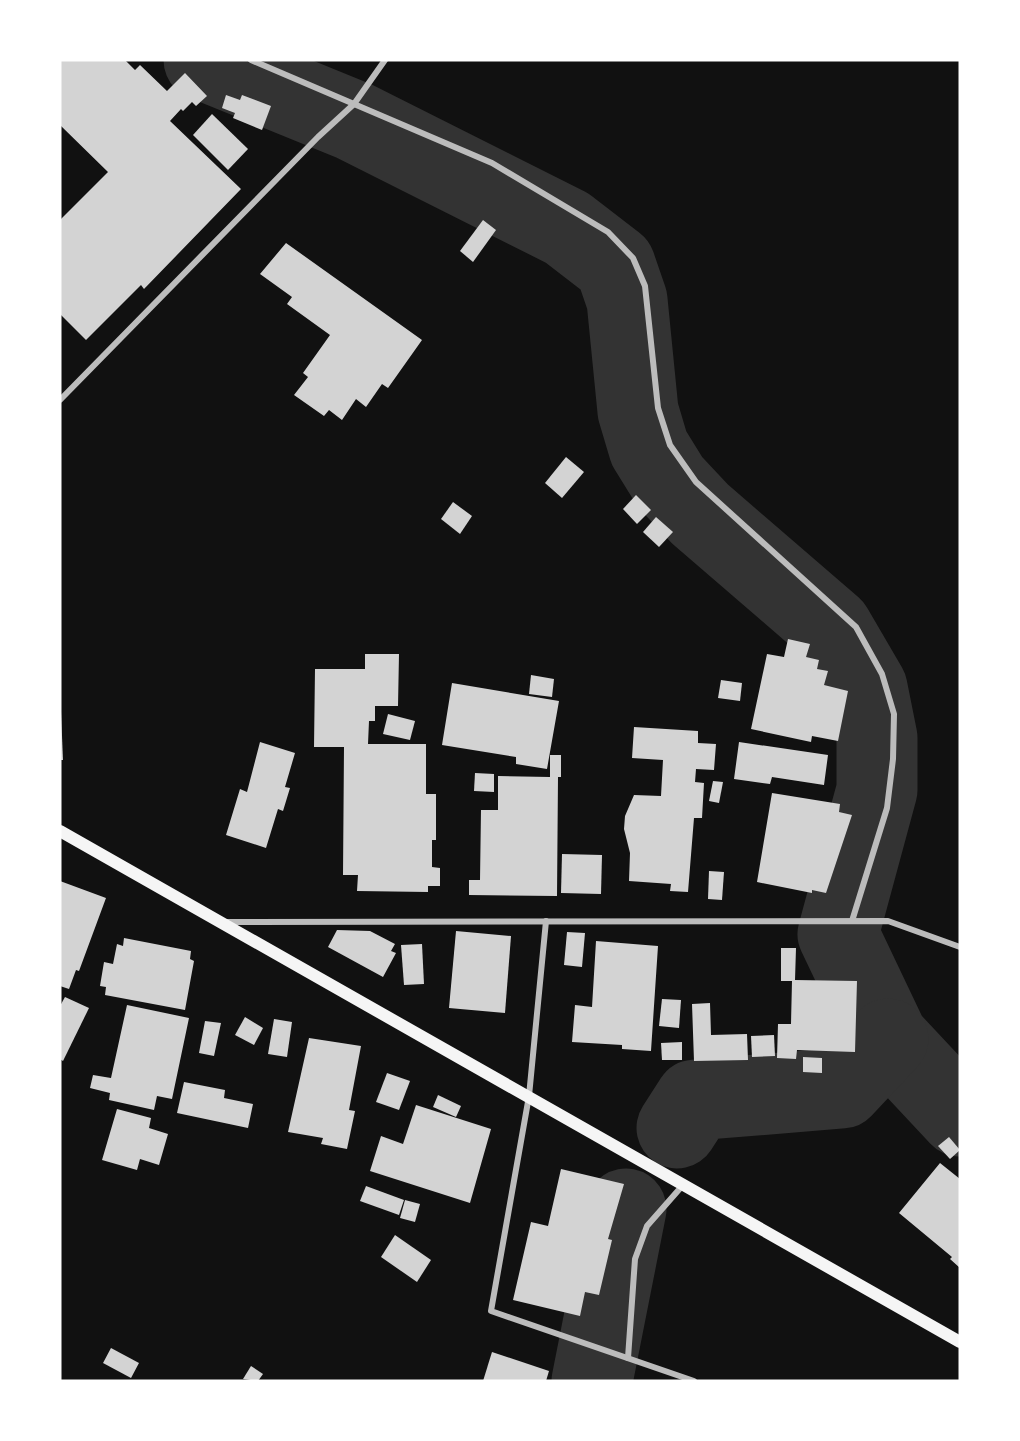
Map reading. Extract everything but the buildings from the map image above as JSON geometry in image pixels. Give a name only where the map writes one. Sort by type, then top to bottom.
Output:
[{"type":"main road","points":[[60,831],[960,1342]]},
{"type":"street","points":[[251,60],[492,163],[608,232],[633,258],[645,286],[658,408],[670,445],[696,482],[856,627],[882,674],[894,714],[893,759],[887,808],[852,921]]},
{"type":"street","points":[[60,400],[318,137],[354,104],[385,60]]},
{"type":"street","points":[[546,921],[529,1096],[491,1311],[694,1381]]},
{"type":"street","points":[[218,922],[888,921],[960,947]]},
{"type":"street","points":[[628,1358],[635,1259],[647,1226],[684,1184]]},
{"type":"waterway","points":[[204,60],[354,121],[567,228],[615,265],[627,300],[638,411],[649,448],[670,482],[700,514],[832,628],[867,688],[877,738],[877,790],[838,934],[888,1039],[960,1116]]},
{"type":"waterway","points":[[677,1128],[695,1100],[842,1088],[888,1039]]},
{"type":"waterway","points":[[592,1381],[626,1209]]}]
